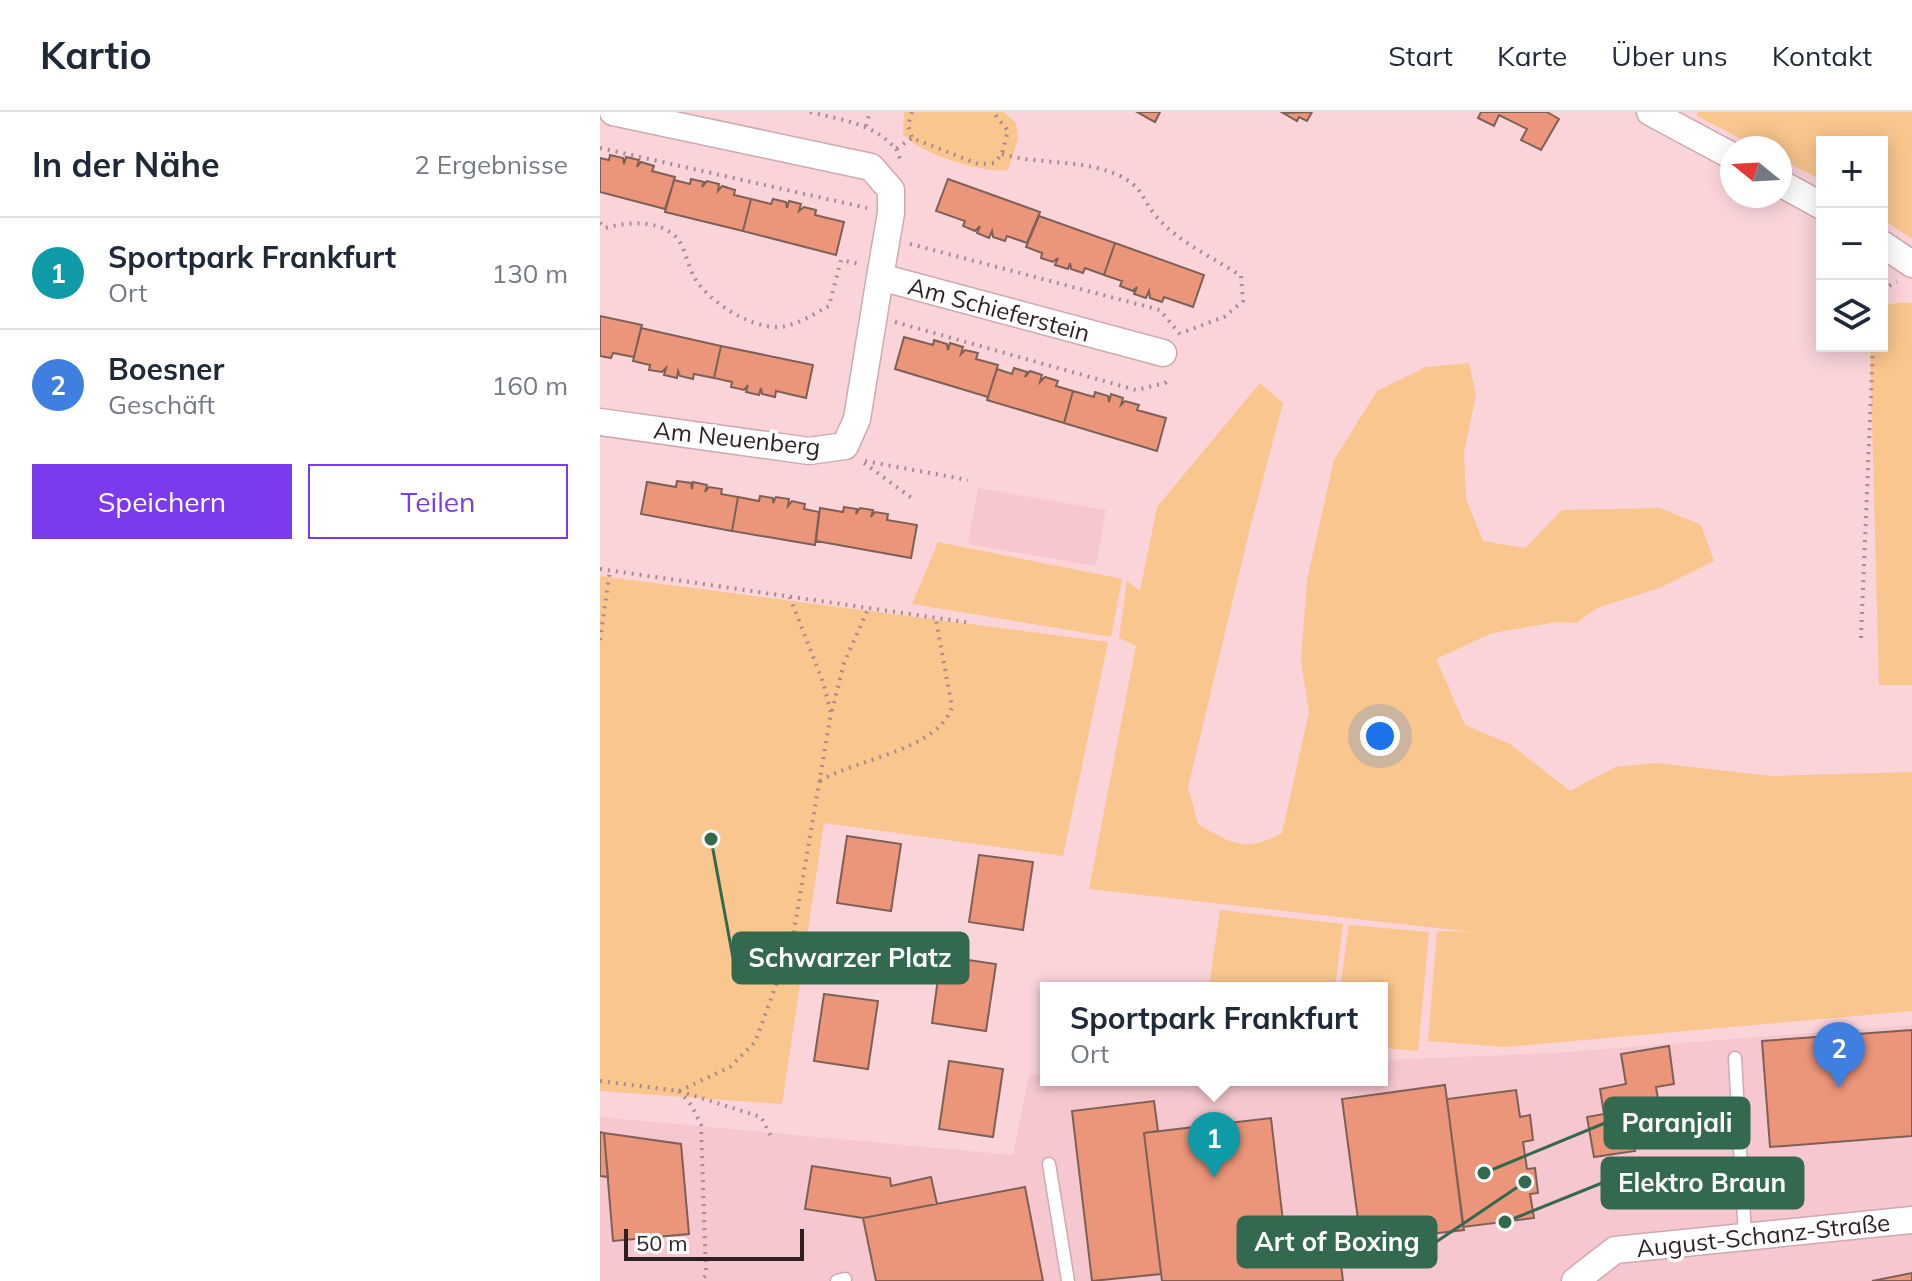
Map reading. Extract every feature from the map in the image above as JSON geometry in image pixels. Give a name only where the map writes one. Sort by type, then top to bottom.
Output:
[{"type":"street","name":"Am Schieferstein","points":[[613,112],[871,167],[891,190],[891,213],[881,273],[1163,353]]},
{"type":"street","points":[[1650,112],[1720,150]]},
{"type":"street","points":[[1792,190],[1816,203]]},
{"type":"street","points":[[1888,248],[1912,264]]},
{"type":"street","name":"Am Neuenberg","points":[[600,422],[809,451],[845,446],[857,419],[881,273]]},
{"type":"street","name":"August-Schanz-Straße","points":[[1576,1281],[1615,1250],[1912,1220]]},
{"type":"lane","points":[[1735,1058],[1745,1237]]},
{"type":"lane","points":[[1049,1164],[1068,1281]]},
{"type":"path","points":[[810,112],[866,126],[883,134],[896,149],[912,138]]},
{"type":"path","points":[[866,126],[870,112]]},
{"type":"path","points":[[912,112],[908,125],[912,138]]},
{"type":"path","points":[[912,138],[978,164],[994,163],[1002,154],[1008,131],[993,112]]},
{"type":"path","points":[[600,148],[891,213]]},
{"type":"path","points":[[1002,154],[1029,162],[1082,165],[1116,174],[1141,188],[1155,214],[1177,233],[1241,276],[1243,301],[1224,317],[1181,333],[1163,353]]},
{"type":"path","points":[[600,223],[605,228],[630,222],[657,228],[676,238],[696,280],[716,302],[749,320],[777,327],[829,306],[841,260],[881,273]]},
{"type":"path","points":[[1861,638],[1873,352]]},
{"type":"path","points":[[845,446],[861,461],[968,480]]},
{"type":"path","points":[[600,569],[972,623]]},
{"type":"path","points":[[600,640],[610,570]]},
{"type":"path","points":[[789,595],[823,682],[831,713]]},
{"type":"path","points":[[679,1091],[730,1067],[755,1042],[792,942],[831,713],[844,663],[868,609]]},
{"type":"path","points":[[820,781],[838,770],[908,747],[948,721],[952,707],[936,620]]},
{"type":"path","points":[[600,1081],[679,1091],[761,1117],[771,1136]]},
{"type":"path","points":[[679,1091],[692,1106],[701,1125],[706,1275],[701,1281]]},
{"type":"shaded area","points":[[904,112],[1003,112],[1016,123],[1018,139],[1008,170],[983,169],[922,148],[903,134]]},
{"type":"shaded area","points":[[1697,112],[1912,112],[1912,239],[1888,223],[1888,136],[1816,136],[1816,177],[1792,165],[1792,136],[1736,136],[1697,116]]},
{"type":"shaded area","points":[[1912,303],[1912,685],[1879,685],[1870,352],[1888,352],[1888,304]]},
{"type":"shaded area","points":[[1469,363],[1476,395],[1464,453],[1466,499],[1483,541],[1525,548],[1562,510],[1660,508],[1701,525],[1714,561],[1659,588],[1597,608],[1576,623],[1557,622],[1492,633],[1436,659],[1465,725],[1510,744],[1570,791],[1615,767],[1656,763],[1771,776],[1912,772],[1912,1011],[1505,1047],[1428,1041],[1437,931],[1473,932],[1089,889],[1136,646],[1119,638],[1127,581],[1140,591],[1157,507],[1260,383],[1283,403],[1188,787],[1198,824],[1239,844],[1258,843],[1282,833],[1309,712],[1301,661],[1307,580],[1334,460],[1377,391],[1426,367]]},
{"type":"shaded area","points":[[978,488],[1106,510],[1096,566],[968,544]]},
{"type":"shaded area","points":[[938,542],[1122,579],[1111,637],[912,604]]},
{"type":"shaded area","points":[[600,576],[1108,642],[1063,856],[824,823],[782,1104],[600,1091]]},
{"type":"shaded area","points":[[1220,910],[1343,924],[1336,982],[1210,982]]},
{"type":"shaded area","points":[[1349,925],[1429,932],[1418,1051],[1388,1048],[1388,982],[1341,982]]},
{"type":"shaded area","points":[[1912,1025],[1912,1281],[600,1281],[600,1117],[1013,1155],[1029,1075],[1040,1074],[1040,1086],[1388,1086],[1388,1060],[1555,1053]]},
{"type":"building","points":[[1137,112],[1160,112],[1155,122]]},
{"type":"building","points":[[1312,112],[1307,121],[1299,117],[1297,121],[1283,113]]},
{"type":"building","points":[[1481,112],[1547,112],[1559,119],[1541,150],[1521,140],[1527,129],[1499,115],[1494,126],[1478,118]]},
{"type":"building","points":[[610,155],[623,158],[624,164],[626,157],[639,160],[637,167],[641,162],[654,166],[652,171],[675,177],[665,209],[600,192],[600,158],[609,160]]},
{"type":"building","points":[[691,179],[704,182],[702,187],[707,181],[719,184],[718,191],[722,186],[735,190],[734,195],[751,199],[743,231],[665,212],[674,180],[690,184]]},
{"type":"building","points":[[948,179],[1040,212],[1027,243],[1007,236],[1005,241],[993,237],[992,231],[989,238],[977,233],[980,226],[975,231],[963,226],[965,221],[936,211]]},
{"type":"building","points":[[751,199],[771,204],[773,199],[786,202],[787,208],[789,201],[801,204],[799,211],[804,207],[816,210],[815,215],[844,222],[836,255],[743,231]]},
{"type":"building","points":[[1039,216],[1115,243],[1104,275],[1085,268],[1083,273],[1071,269],[1070,263],[1068,269],[1055,265],[1058,258],[1053,262],[1041,258],[1042,253],[1026,247]]},
{"type":"building","points":[[1115,243],[1204,275],[1193,307],[1164,297],[1162,302],[1150,298],[1149,291],[1146,298],[1134,294],[1137,287],[1133,291],[1120,286],[1122,281],[1104,275]]},
{"type":"building","points":[[600,316],[642,325],[634,357],[613,353],[611,358],[600,356]]},
{"type":"building","points":[[641,328],[721,346],[714,378],[694,374],[693,379],[680,376],[678,371],[677,378],[664,375],[666,368],[662,372],[649,370],[650,365],[633,361]]},
{"type":"building","points":[[904,337],[933,345],[934,340],[947,344],[948,350],[950,343],[963,347],[961,354],[965,350],[978,353],[976,359],[998,365],[988,397],[895,369]]},
{"type":"building","points":[[721,346],[813,365],[806,398],[776,391],[775,397],[762,394],[761,388],[759,395],[746,392],[748,385],[744,390],[731,387],[732,382],[714,378]]},
{"type":"building","points":[[1014,368],[1027,372],[1025,377],[1030,371],[1042,375],[1040,382],[1045,377],[1058,381],[1056,386],[1073,391],[1064,423],[987,400],[997,369],[1012,374]]},
{"type":"building","points":[[1073,391],[1094,397],[1095,392],[1108,396],[1109,402],[1111,394],[1123,398],[1121,405],[1125,401],[1139,405],[1137,410],[1166,418],[1157,451],[1064,423]]},
{"type":"building","points":[[677,481],[691,483],[692,489],[693,482],[707,485],[705,492],[709,487],[722,489],[721,494],[738,497],[732,531],[641,514],[647,482],[676,487]]},
{"type":"building","points":[[760,496],[773,498],[773,503],[776,497],[789,499],[788,506],[792,501],[805,504],[804,509],[819,512],[815,545],[732,531],[738,497],[759,501]]},
{"type":"building","points":[[844,507],[857,509],[856,514],[860,508],[873,510],[871,517],[875,512],[888,514],[887,520],[917,525],[911,558],[816,541],[820,508],[843,512]]},
{"type":"building","points":[[847,836],[901,844],[891,911],[837,903]]},
{"type":"building","points":[[979,855],[1033,862],[1023,930],[969,922]]},
{"type":"building","points":[[941,956],[996,964],[986,1031],[932,1023]]},
{"type":"building","points":[[824,994],[878,1001],[868,1069],[814,1061]]},
{"type":"building","points":[[1912,1030],[1912,1136],[1770,1147],[1762,1041]]},
{"type":"building","points":[[1669,1046],[1674,1084],[1656,1087],[1661,1117],[1630,1122],[1635,1151],[1594,1157],[1587,1117],[1604,1114],[1600,1089],[1626,1084],[1621,1054]]},
{"type":"building","points":[[949,1061],[1003,1069],[993,1137],[939,1129]]},
{"type":"building","points":[[1445,1085],[1464,1230],[1361,1242],[1342,1099]]},
{"type":"building","points":[[1516,1090],[1520,1117],[1530,1115],[1533,1140],[1523,1142],[1527,1169],[1535,1168],[1538,1193],[1530,1194],[1534,1218],[1463,1227],[1447,1099]]},
{"type":"building","points":[[1154,1101],[1158,1131],[1144,1133],[1161,1274],[1092,1281],[1072,1111]]},
{"type":"building","points":[[1271,1118],[1284,1230],[1336,1224],[1343,1281],[1162,1281],[1144,1133]]},
{"type":"building","points":[[600,1132],[604,1133],[608,1177],[600,1176]]},
{"type":"building","points":[[604,1133],[681,1144],[689,1234],[613,1241]]},
{"type":"building","points":[[812,1166],[890,1178],[891,1186],[931,1177],[937,1204],[863,1218],[805,1209]]},
{"type":"building","points":[[1025,1187],[1043,1281],[876,1281],[863,1218]]},
{"type":"building","points":[[1912,1273],[1912,1281],[1872,1281]]},
{"type":"place","name":"Schwarzer Platz","points":[[711,839]]},
{"type":"place","name":"Boesner","points":[[1839,1088]]},
{"type":"place","name":"Paranjali","points":[[1484,1173]]},
{"type":"place","name":"Sportpark Frankfurt","points":[[1214,1178]]},
{"type":"place","name":"Art of Boxing","points":[[1525,1182]]},
{"type":"place","name":"Elektro Braun","points":[[1505,1222]]}]
